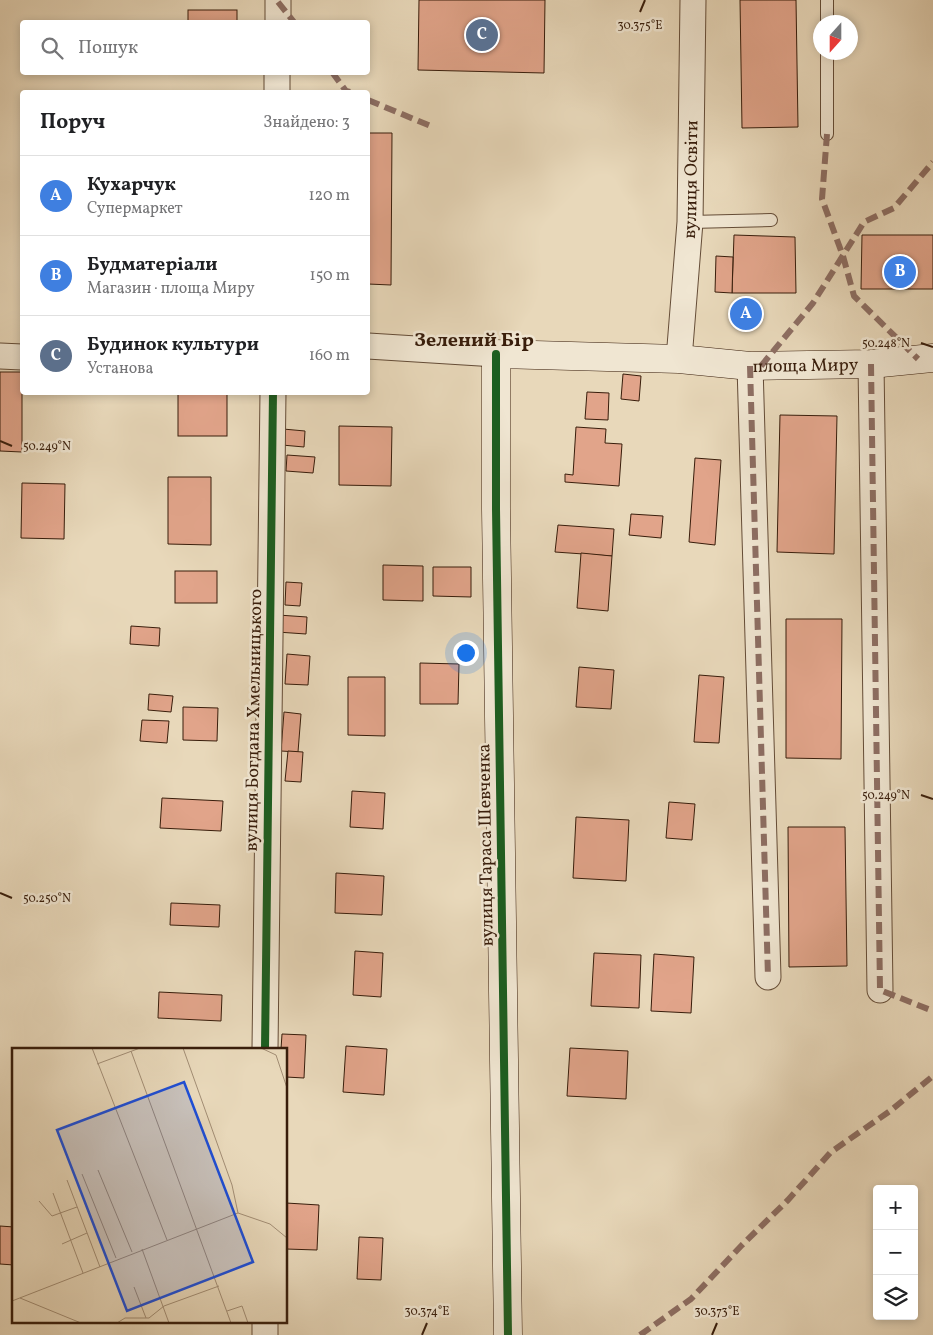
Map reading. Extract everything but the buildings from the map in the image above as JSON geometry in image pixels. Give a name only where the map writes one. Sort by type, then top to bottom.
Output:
[{"type":"street","points":[[278,0],[278,20]]},
{"type":"street","name":"вулиця Освіти","points":[[679,359],[690,222],[693,0]]},
{"type":"street","points":[[277,75],[277,90]]},
{"type":"street","points":[[370,346],[496,354]]},
{"type":"street","name":"площа Миру","points":[[496,354],[679,359],[750,366],[871,364],[933,358]]},
{"type":"street","name":"вулиця Тараса Шевченка","points":[[496,354],[496,509],[508,1335]]},
{"type":"street","points":[[0,356],[20,357]]},
{"type":"street","points":[[871,364],[880,990]]},
{"type":"street","points":[[750,366],[768,978]]},
{"type":"street","name":"вулиця Богдана Хмельницького","points":[[265,1048],[273,395]]},
{"type":"street","points":[[264,1322],[264,1335]]},
{"type":"lane","points":[[827,0],[827,15]]},
{"type":"lane","points":[[827,60],[827,134]]},
{"type":"lane","points":[[690,222],[771,220]]},
{"type":"marked path","points":[[278,2],[292,20]]},
{"type":"marked path","points":[[334,75],[345,90]]},
{"type":"marked path","points":[[370,101],[433,127]]},
{"type":"marked path","points":[[827,134],[822,199],[843,256],[854,296],[918,359]]},
{"type":"marked path","points":[[761,366],[813,303],[864,222],[894,208],[933,162]]},
{"type":"marked path","points":[[871,364],[880,990],[933,1011]]},
{"type":"marked path","points":[[750,366],[768,977]]},
{"type":"marked path","points":[[640,1335],[691,1299],[788,1200],[831,1152],[890,1111],[933,1076]]},
{"type":"cycle path","points":[[496,354],[496,509],[508,1335]]},
{"type":"cycle path","points":[[265,1048],[273,395]]},
{"type":"place","name":"Будинок культури","points":[[482,35]]},
{"type":"place","name":"Будматеріали","points":[[900,272]]},
{"type":"place","name":"Кухарчук","points":[[746,314]]},
{"type":"district","name":"Зелений Бір","points":[[474,339]]}]
